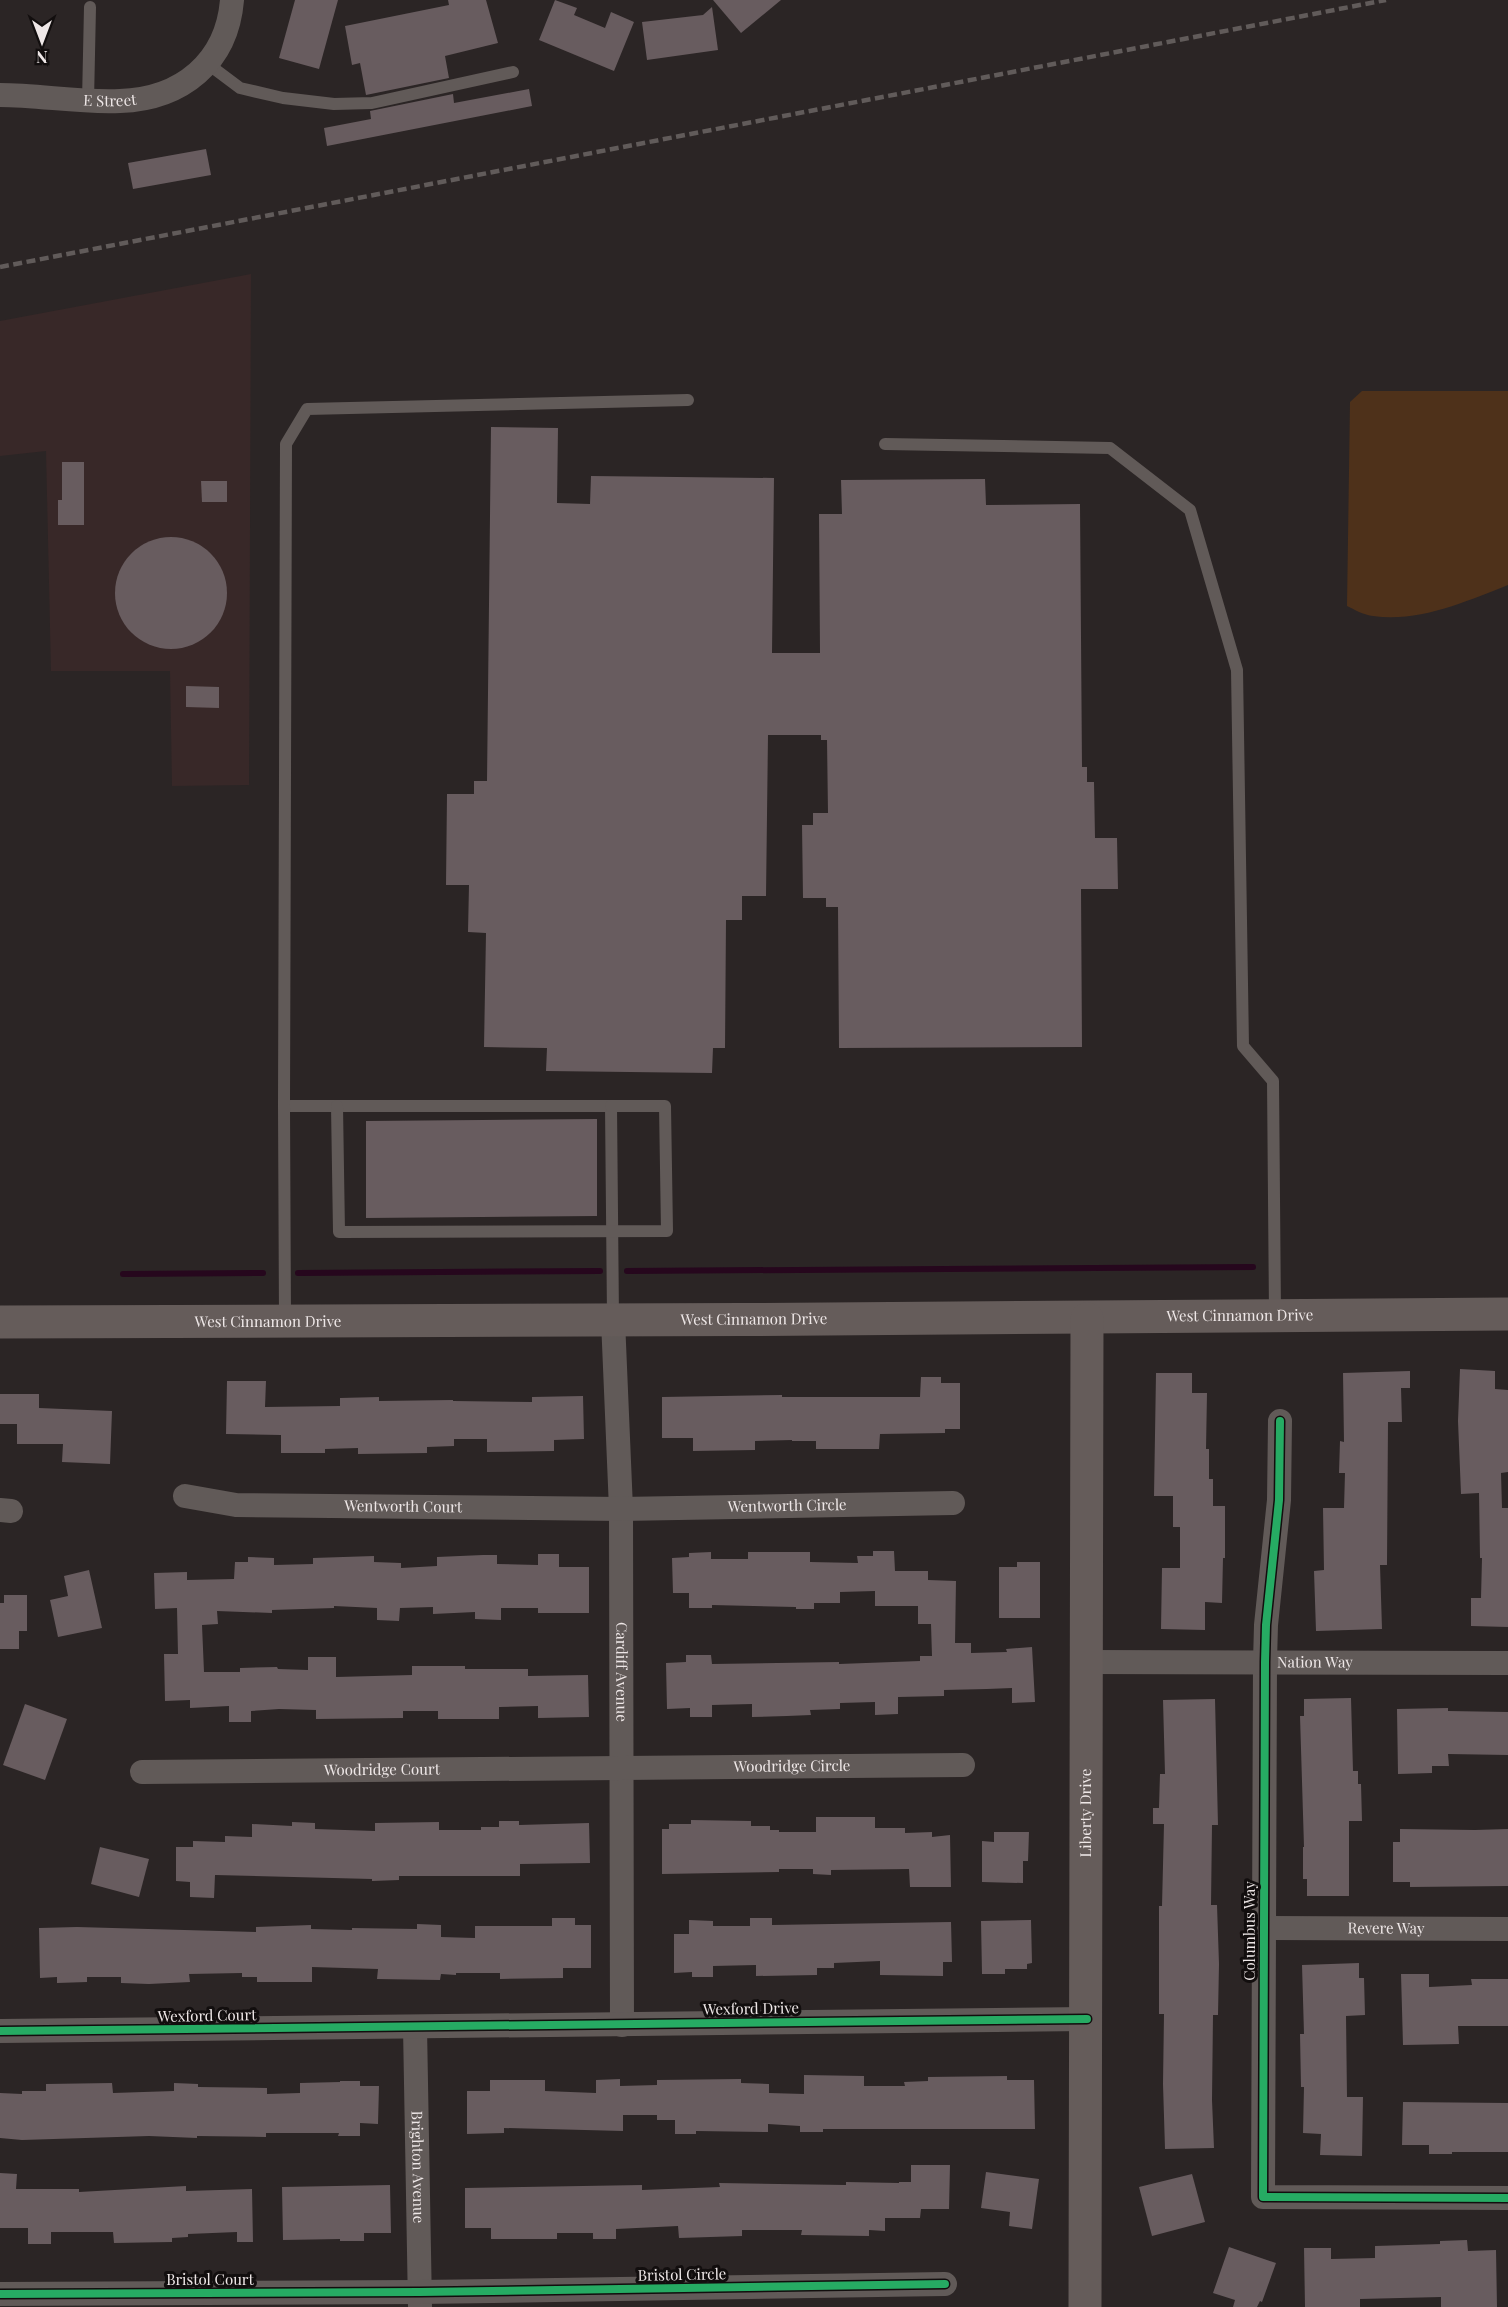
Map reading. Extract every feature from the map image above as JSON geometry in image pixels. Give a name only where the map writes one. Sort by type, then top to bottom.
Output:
[{"type":"main road","name":"West Cinnamon Drive","points":[[0,1322],[1087,1319],[1508,1314]]},
{"type":"main road","name":"Liberty Drive","points":[[1084,2307],[1087,2019],[1087,1319]]},
{"type":"street","points":[[208,64],[222,41],[231,13],[232,0]]},
{"type":"street","name":"E Street","points":[[0,95],[122,101],[152,96],[178,86],[208,64]]},
{"type":"street","name":"Cardiff Avenue","points":[[613,1320],[621,1509],[622,2025]]},
{"type":"street","name":"Columbus Way","points":[[1280,1421],[1279,1500],[1266,1625],[1265,1662],[1263,2197],[1508,2198]]},
{"type":"street","name":"Wentworth Court","points":[[185,1496],[236,1505],[621,1509]]},
{"type":"street","name":"Wentworth Circle","points":[[621,1509],[953,1503]]},
{"type":"street","name":"Nation Way","points":[[1087,1662],[1508,1663]]},
{"type":"street","name":"Woodridge Circle","points":[[621,1767],[963,1765]]},
{"type":"street","name":"Woodridge Court","points":[[142,1772],[621,1767]]},
{"type":"street","name":"Revere Way","points":[[1264,1928],[1508,1929]]},
{"type":"street","name":"Wexford Drive","points":[[414,2027],[1087,2019]]},
{"type":"street","name":"Wexford Court","points":[[0,2031],[414,2027]]},
{"type":"street","name":"Brighton Avenue","points":[[414,2027],[420,2300]]},
{"type":"street","name":"Bristol Circle","points":[[420,2300],[945,2284]]},
{"type":"street","name":"Bristol Court","points":[[0,2294],[420,2300]]},
{"type":"lane","points":[[88,101],[90,6]]},
{"type":"lane","points":[[208,64],[240,88],[283,98],[334,104],[372,103],[513,72]]},
{"type":"lane","points":[[285,1323],[286,444],[307,410],[688,400]]},
{"type":"lane","points":[[885,444],[1110,448],[1190,510],[1237,670],[1243,1046],[1273,1082],[1275,1316]]},
{"type":"lane","points":[[284,1106],[337,1106],[665,1106],[667,1231],[339,1232],[337,1106]]},
{"type":"lane","points":[[611,1106],[613,1320]]},
{"type":"shaded area","points":[[251,274],[249,785],[172,786],[170,671],[51,671],[46,451],[0,456],[0,321]]},
{"type":"shaded area","points":[[1362,391],[1508,391],[1508,585],[1442,609],[1407,616],[1370,615],[1347,606],[1350,402]]},
{"type":"building","points":[[295,0],[338,0],[319,69],[279,58]]},
{"type":"building","points":[[448,0],[486,0],[498,43],[445,56],[449,78],[366,95],[360,63],[352,65],[345,26],[449,5]]},
{"type":"building","points":[[555,0],[577,8],[574,15],[605,28],[611,12],[634,22],[614,71],[539,40]]},
{"type":"building","points":[[713,0],[781,0],[741,33]]},
{"type":"building","points":[[712,7],[718,50],[647,60],[642,22],[703,15]]},
{"type":"building","points":[[529,89],[532,106],[327,146],[324,128],[371,119],[370,111],[453,94],[454,103]]},
{"type":"building","points":[[206,149],[211,175],[133,189],[128,163]]},
{"type":"building","points":[[491,427],[558,428],[557,503],[590,504],[591,476],[774,478],[772,653],[820,653],[819,514],[842,514],[841,480],[985,479],[986,505],[1080,504],[1082,767],[1087,767],[1087,782],[1094,782],[1095,838],[1117,838],[1118,889],[1081,889],[1082,1047],[839,1048],[838,907],[826,907],[826,898],[803,898],[802,825],[813,825],[813,813],[828,813],[827,740],[821,740],[821,735],[768,735],[766,896],[742,896],[742,920],[726,920],[725,1048],[713,1048],[712,1073],[546,1071],[547,1048],[484,1047],[486,933],[468,932],[469,885],[446,885],[447,794],[474,794],[474,781],[487,781]]},
{"type":"building","points":[[62,462],[84,462],[84,525],[58,525],[58,500],[62,500]]},
{"type":"building","points":[[201,481],[227,481],[227,502],[202,502]]},
{"type":"building","points":[[171,537],[193,541],[211,553],[223,571],[227,593],[223,615],[211,633],[193,645],[171,649],[149,645],[131,633],[119,615],[115,593],[119,571],[131,553],[149,541]]},
{"type":"building","points":[[186,686],[219,687],[219,708],[186,707]]},
{"type":"building","points":[[597,1119],[597,1216],[366,1218],[366,1121]]},
{"type":"building","points":[[1460,1369],[1495,1371],[1495,1389],[1508,1390],[1508,1472],[1501,1473],[1502,1508],[1508,1508],[1508,1627],[1471,1626],[1471,1598],[1481,1598],[1482,1558],[1480,1558],[1479,1493],[1461,1494],[1458,1421]]},
{"type":"building","points":[[1410,1371],[1410,1388],[1401,1388],[1402,1422],[1388,1422],[1387,1565],[1380,1565],[1382,1629],[1316,1631],[1314,1571],[1324,1570],[1323,1508],[1344,1508],[1345,1473],[1339,1473],[1340,1441],[1344,1442],[1343,1373]]},
{"type":"building","points":[[1156,1373],[1192,1373],[1192,1393],[1207,1393],[1206,1449],[1209,1449],[1209,1479],[1213,1479],[1213,1506],[1225,1506],[1225,1558],[1223,1558],[1222,1603],[1205,1602],[1205,1630],[1161,1629],[1162,1568],[1180,1568],[1180,1527],[1173,1527],[1173,1496],[1154,1496]]},
{"type":"building","points":[[921,1377],[941,1377],[941,1383],[960,1383],[960,1429],[945,1429],[945,1433],[880,1434],[879,1449],[816,1449],[816,1441],[792,1440],[755,1441],[755,1450],[693,1451],[693,1438],[662,1438],[662,1397],[782,1395],[782,1397],[920,1397]]},
{"type":"building","points":[[227,1381],[266,1381],[265,1407],[340,1406],[340,1398],[379,1397],[379,1401],[532,1402],[532,1397],[583,1396],[584,1439],[554,1440],[554,1451],[487,1452],[487,1439],[454,1439],[454,1446],[427,1447],[427,1453],[358,1454],[358,1448],[325,1449],[325,1453],[281,1453],[281,1435],[226,1434]]},
{"type":"building","points":[[0,1394],[39,1394],[39,1408],[112,1411],[110,1464],[62,1462],[63,1444],[17,1444],[17,1424],[0,1424]]},
{"type":"building","points":[[873,1551],[894,1551],[895,1571],[928,1571],[928,1580],[956,1581],[955,1643],[971,1643],[971,1653],[1007,1652],[1006,1649],[1032,1647],[1035,1702],[1012,1703],[1012,1688],[944,1690],[944,1696],[898,1697],[898,1714],[875,1715],[875,1702],[840,1703],[840,1709],[810,1710],[811,1715],[787,1716],[752,1717],[752,1704],[712,1705],[712,1717],[690,1717],[690,1708],[667,1709],[666,1663],[686,1662],[686,1655],[711,1655],[712,1664],[839,1662],[839,1664],[920,1661],[920,1656],[932,1656],[931,1624],[918,1624],[918,1606],[875,1606],[875,1591],[840,1592],[840,1603],[814,1603],[814,1609],[712,1605],[712,1608],[689,1608],[689,1593],[673,1593],[672,1558],[689,1557],[689,1553],[711,1552],[711,1559],[748,1559],[748,1552],[810,1552],[810,1562],[858,1563],[857,1556],[873,1556]]},
{"type":"building","points":[[538,1554],[559,1554],[559,1567],[589,1567],[589,1613],[538,1613],[538,1608],[501,1608],[501,1620],[475,1619],[475,1612],[433,1614],[433,1607],[400,1608],[399,1621],[377,1620],[377,1608],[334,1606],[334,1608],[272,1610],[272,1613],[217,1611],[218,1624],[202,1625],[204,1672],[240,1672],[240,1668],[277,1667],[278,1669],[308,1670],[308,1657],[336,1657],[336,1677],[412,1675],[412,1666],[528,1669],[528,1676],[588,1675],[589,1717],[538,1718],[538,1706],[499,1707],[499,1719],[438,1719],[438,1711],[403,1711],[403,1718],[316,1719],[316,1710],[279,1709],[251,1711],[251,1722],[229,1722],[229,1706],[190,1708],[190,1700],[165,1701],[164,1654],[178,1654],[177,1608],[155,1609],[154,1573],[187,1572],[187,1580],[234,1579],[235,1562],[248,1562],[248,1557],[274,1558],[274,1565],[313,1564],[313,1558],[374,1556],[374,1562],[401,1563],[401,1568],[437,1566],[437,1557],[483,1555],[497,1555],[497,1564],[538,1565]]},
{"type":"building","points":[[1017,1562],[1040,1562],[1040,1618],[999,1618],[999,1567],[1017,1567]]},
{"type":"building","points":[[89,1570],[102,1628],[58,1637],[50,1600],[68,1596],[64,1576]]},
{"type":"building","points":[[4,1595],[27,1595],[27,1631],[19,1631],[19,1649],[0,1649],[0,1603],[4,1603]]},
{"type":"building","points":[[1351,1698],[1353,1771],[1358,1771],[1358,1784],[1361,1784],[1362,1821],[1349,1821],[1349,1896],[1307,1896],[1307,1879],[1303,1879],[1300,1716],[1304,1716],[1304,1699]]},
{"type":"building","points":[[1215,1699],[1218,1825],[1212,1825],[1211,1905],[1217,1905],[1219,1964],[1218,2015],[1213,2015],[1214,2148],[1165,2149],[1164,2014],[1159,2014],[1159,1906],[1162,1906],[1164,1824],[1153,1824],[1153,1808],[1159,1808],[1160,1774],[1165,1774],[1163,1700]]},
{"type":"building","points":[[25,1704],[67,1719],[45,1780],[3,1765]]},
{"type":"building","points":[[1448,1708],[1448,1711],[1508,1712],[1508,1755],[1448,1754],[1449,1766],[1432,1766],[1432,1773],[1398,1774],[1397,1709]]},
{"type":"building","points":[[816,1817],[875,1817],[875,1828],[905,1828],[905,1833],[932,1832],[932,1837],[950,1835],[951,1887],[910,1887],[909,1869],[831,1870],[831,1875],[813,1874],[813,1869],[779,1869],[779,1872],[662,1874],[662,1829],[669,1829],[669,1824],[691,1824],[691,1820],[751,1821],[751,1826],[770,1826],[770,1830],[779,1830],[779,1832],[816,1832]]},
{"type":"building","points":[[499,1821],[519,1821],[519,1825],[589,1823],[590,1863],[520,1864],[520,1876],[399,1876],[399,1880],[372,1881],[372,1879],[215,1875],[214,1898],[190,1897],[190,1882],[176,1881],[176,1847],[193,1847],[193,1841],[225,1842],[225,1836],[252,1837],[252,1824],[292,1826],[292,1822],[315,1823],[315,1829],[375,1831],[375,1823],[439,1822],[439,1830],[481,1830],[481,1827],[499,1827]]},
{"type":"building","points":[[1400,1829],[1508,1829],[1508,1886],[1410,1887],[1410,1882],[1393,1882],[1393,1842],[1400,1842]]},
{"type":"building","points":[[994,1832],[1029,1832],[1028,1861],[1023,1861],[1023,1883],[982,1882],[982,1841],[994,1842]]},
{"type":"building","points":[[100,1847],[149,1859],[139,1897],[91,1884]]},
{"type":"building","points":[[552,1918],[575,1918],[575,1925],[591,1925],[591,1968],[563,1968],[563,1978],[500,1979],[500,1973],[456,1973],[456,1975],[441,1974],[440,1980],[377,1979],[378,1969],[312,1967],[312,1982],[257,1982],[257,1977],[242,1977],[242,1973],[189,1974],[190,1982],[149,1984],[121,1983],[121,1977],[87,1977],[87,1982],[57,1983],[57,1977],[40,1978],[39,1928],[256,1932],[256,1927],[311,1925],[311,1929],[417,1929],[417,1924],[441,1925],[441,1937],[475,1938],[475,1926],[552,1926]]},
{"type":"building","points":[[750,1918],[772,1918],[772,1925],[951,1922],[952,1962],[943,1962],[943,1976],[880,1975],[880,1961],[834,1963],[834,1968],[817,1968],[817,1975],[756,1976],[756,1965],[713,1966],[713,1977],[692,1977],[692,1972],[674,1973],[674,1934],[689,1934],[689,1920],[713,1921],[713,1926],[750,1926]]},
{"type":"building","points":[[1031,1920],[1032,1963],[1027,1964],[1027,1969],[1005,1969],[1005,1974],[982,1974],[981,1921]]},
{"type":"building","points":[[1359,1963],[1359,1978],[1364,1978],[1365,2015],[1346,2016],[1347,2097],[1363,2097],[1362,2156],[1320,2155],[1321,2134],[1303,2133],[1304,2087],[1301,2087],[1300,2034],[1304,2034],[1302,1965]]},
{"type":"building","points":[[1401,1974],[1429,1974],[1429,1987],[1472,1985],[1471,1979],[1508,1979],[1508,2026],[1458,2026],[1459,2044],[1403,2045]]},
{"type":"building","points":[[804,2075],[864,2076],[864,2086],[905,2086],[904,2082],[928,2081],[928,2077],[1007,2076],[1007,2080],[1034,2080],[1035,2129],[823,2129],[823,2132],[800,2132],[800,2126],[768,2124],[768,2132],[696,2131],[696,2134],[675,2134],[675,2120],[657,2120],[657,2115],[623,2115],[623,2131],[504,2128],[504,2133],[467,2134],[467,2091],[490,2091],[490,2080],[545,2080],[545,2091],[596,2093],[596,2080],[620,2079],[620,2086],[657,2085],[657,2080],[741,2079],[741,2083],[769,2084],[769,2093],[804,2094]]},
{"type":"building","points":[[360,2081],[360,2086],[379,2086],[378,2124],[360,2123],[360,2136],[338,2136],[339,2133],[266,2133],[266,2137],[149,2136],[22,2140],[0,2138],[0,2093],[22,2094],[22,2091],[46,2091],[46,2084],[112,2083],[113,2093],[174,2091],[174,2083],[198,2084],[198,2087],[267,2088],[267,2094],[300,2093],[300,2083]]},
{"type":"building","points":[[1403,2102],[1508,2103],[1508,2152],[1429,2154],[1429,2145],[1402,2145]]},
{"type":"building","points":[[911,2165],[950,2165],[949,2209],[921,2209],[920,2218],[885,2218],[885,2231],[869,2230],[869,2236],[801,2235],[802,2230],[742,2230],[742,2236],[679,2238],[678,2226],[616,2229],[616,2239],[593,2239],[593,2233],[557,2233],[557,2239],[491,2239],[491,2228],[465,2228],[465,2188],[642,2185],[642,2190],[720,2187],[719,2183],[846,2185],[846,2182],[899,2183],[911,2182]]},
{"type":"building","points":[[986,2172],[1039,2179],[1032,2229],[1009,2226],[1010,2212],[981,2208]]},
{"type":"building","points":[[0,2173],[17,2174],[16,2189],[79,2189],[79,2192],[186,2186],[186,2191],[252,2189],[253,2242],[237,2242],[237,2232],[188,2234],[188,2237],[172,2238],[172,2242],[114,2243],[113,2232],[51,2232],[51,2244],[28,2244],[28,2228],[0,2228]]},
{"type":"building","points":[[1192,2174],[1205,2222],[1152,2236],[1139,2187]]},
{"type":"building","points":[[390,2185],[391,2233],[364,2233],[364,2241],[283,2240],[282,2187]]},
{"type":"building","points":[[1467,2240],[1468,2251],[1496,2250],[1497,2307],[1441,2307],[1441,2297],[1360,2299],[1360,2307],[1305,2307],[1304,2248],[1331,2248],[1331,2259],[1375,2258],[1375,2246],[1440,2244],[1440,2241]]},
{"type":"building","points":[[1229,2247],[1276,2263],[1262,2302],[1260,2301],[1257,2307],[1233,2307],[1235,2300],[1213,2293]]},
{"type":"waterway","points":[[627,1271],[1253,1267]]},
{"type":"waterway","points":[[298,1273],[600,1271]]},
{"type":"waterway","points":[[123,1274],[263,1273]]},
{"type":"railway","points":[[0,267],[1386,0]]},
{"type":"cycle path","points":[[1280,1421],[1279,1500],[1266,1625],[1265,1662],[1263,2197],[1508,2198]]},
{"type":"cycle path","points":[[0,2031],[1087,2019]]},
{"type":"cycle path","points":[[0,2294],[420,2292],[945,2284]]}]
